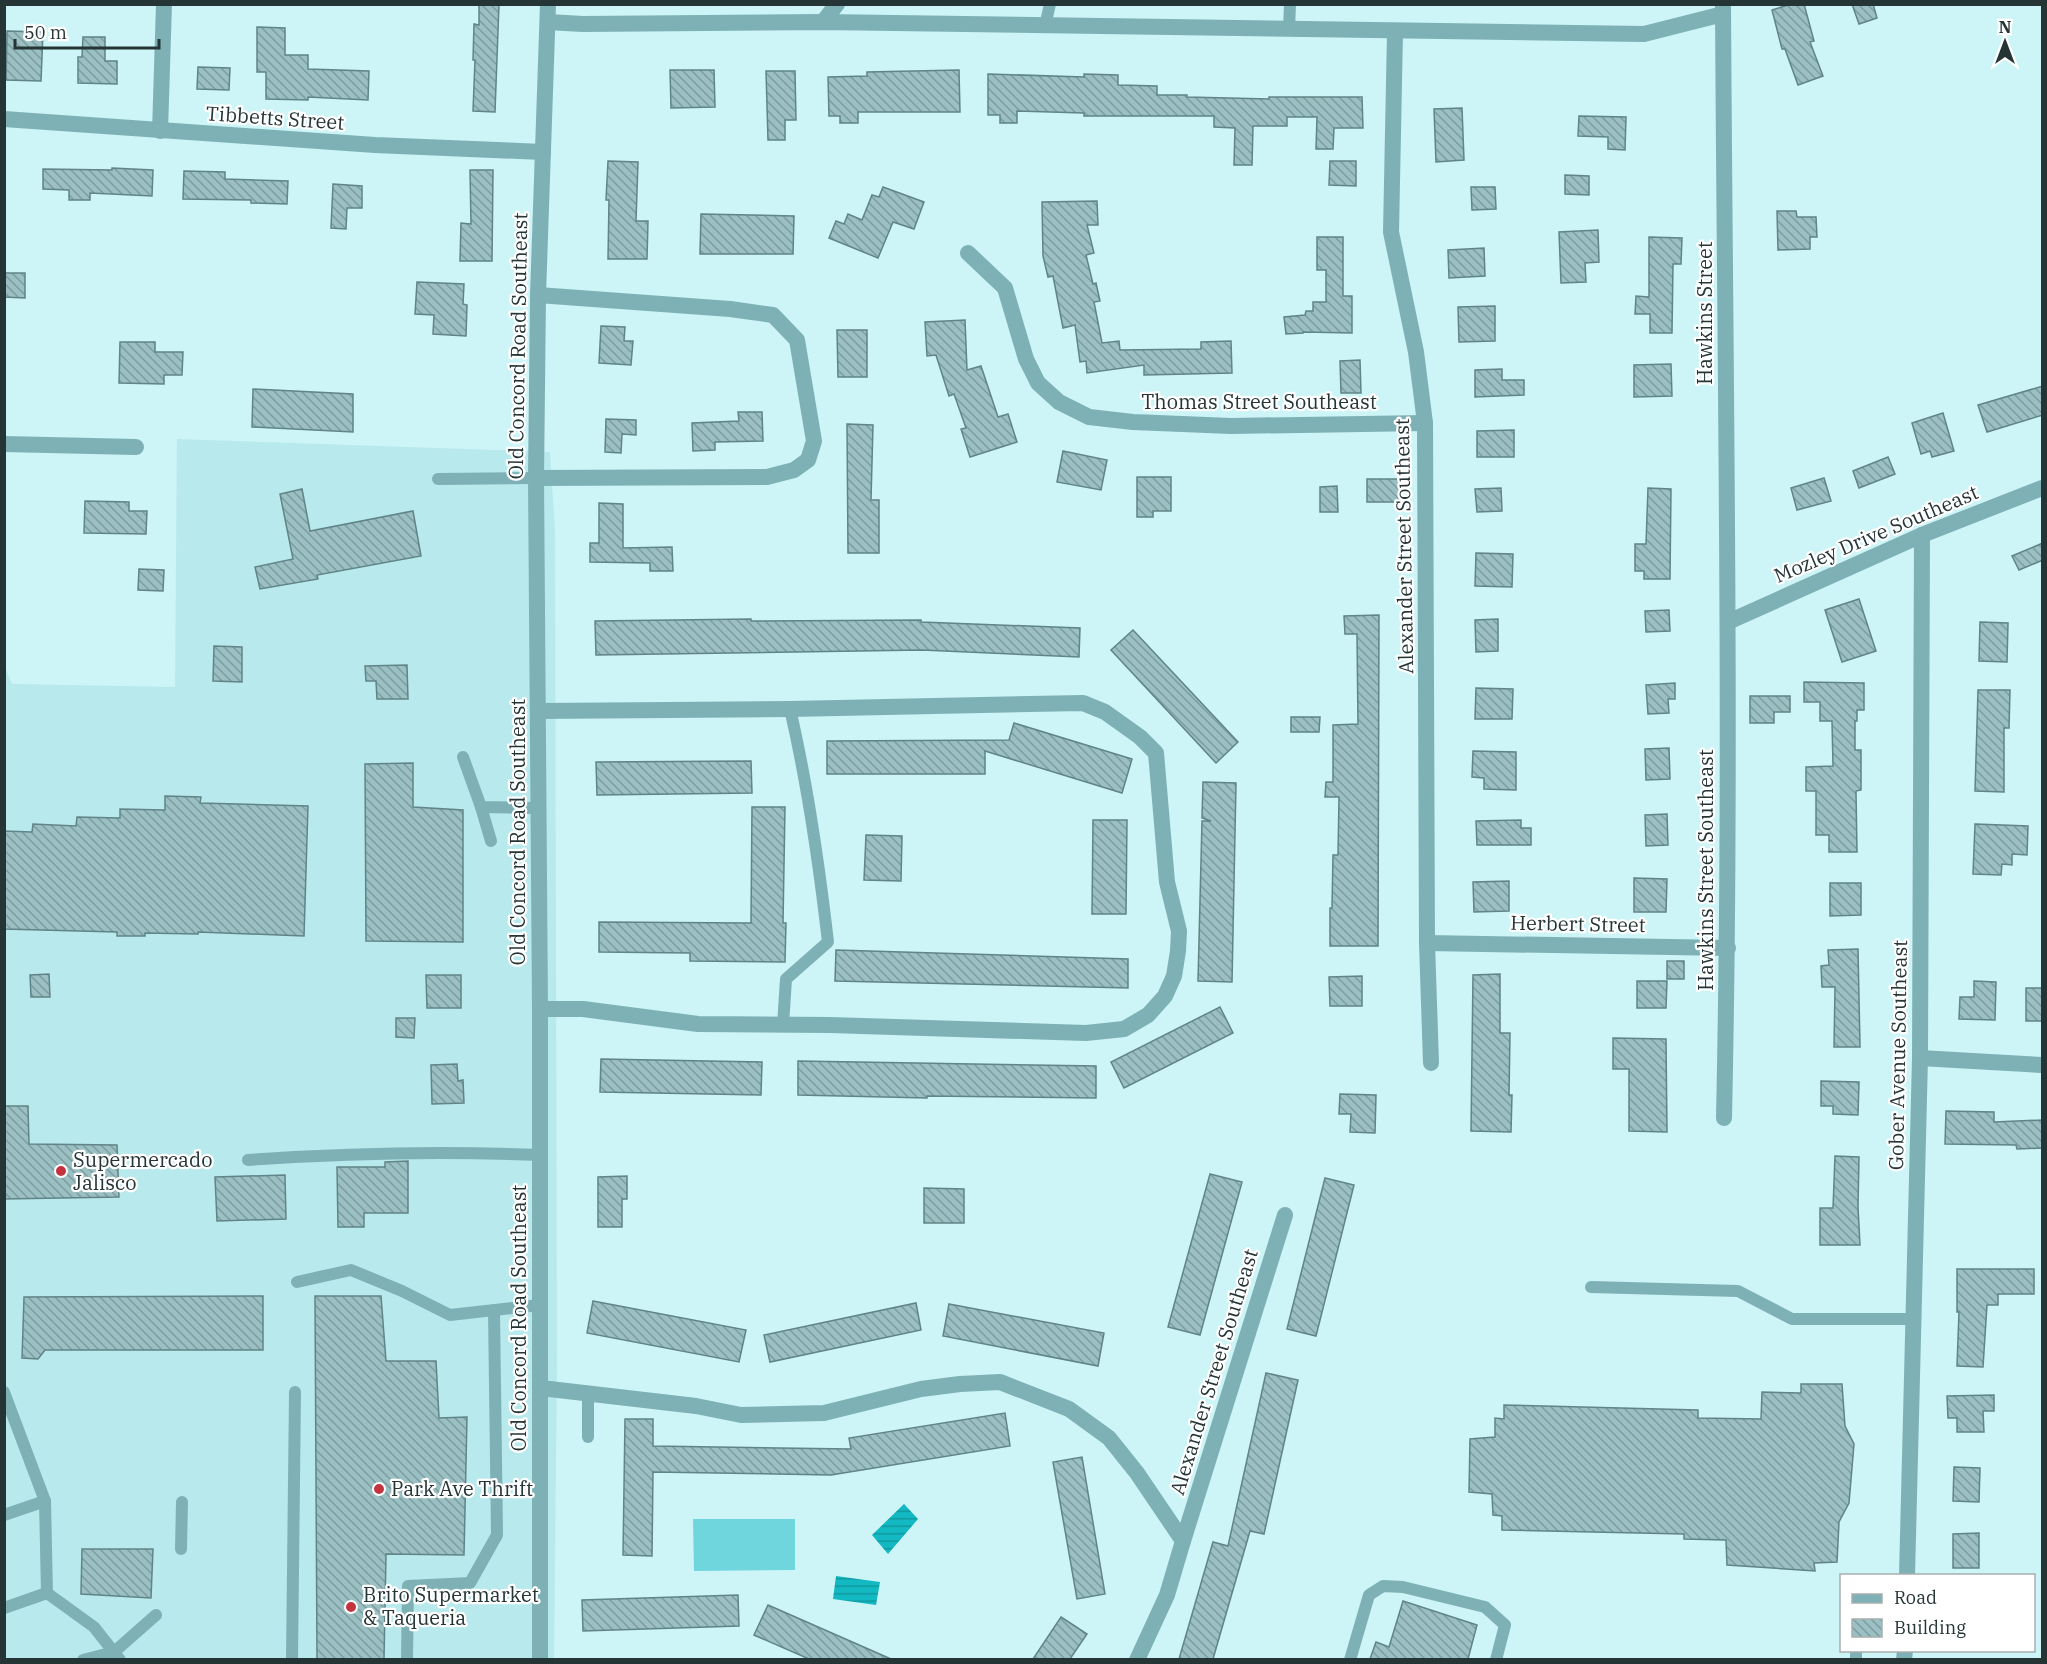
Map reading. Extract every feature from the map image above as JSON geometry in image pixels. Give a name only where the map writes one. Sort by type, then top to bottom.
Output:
[{"type":"street","points":[[160,131],[164,4]]},
{"type":"street","name":"Old Concord Road Southeast","points":[[540,1659],[540,1009],[536,478],[538,295],[548,4]]},
{"type":"street","points":[[823,22],[837,4]]},
{"type":"street","points":[[548,22],[583,24],[823,22],[1644,34],[1723,9]]},
{"type":"street","name":"Hawkins Street","points":[[1723,9],[1728,622]]},
{"type":"street","name":"Alexander Street Southeast","points":[[1395,32],[1390,232],[1416,352],[1425,423],[1427,943],[1431,1063]]},
{"type":"street","name":"Tibbetts Street","points":[[4,119],[375,145],[543,152]]},
{"type":"street","name":"Thomas Street Southeast","points":[[968,254],[1005,288],[1026,359],[1038,383],[1059,402],[1089,417],[1133,422],[1231,426],[1425,423]]},
{"type":"street","points":[[536,478],[767,477],[794,470],[808,459],[814,441],[797,340],[773,315],[730,309],[538,295]]},
{"type":"street","points":[[4,444],[136,447]]},
{"type":"street","name":"Mozley Drive Southeast","points":[[1728,622],[1922,535],[2043,488]]},
{"type":"street","name":"Gober Avenue Southeast","points":[[1906,1574],[1920,1058],[1922,535]]},
{"type":"street","name":"Hawkins Street Southeast","points":[[1724,1118],[1728,948],[1728,622]]},
{"type":"street","points":[[538,711],[1083,703],[1105,712],[1140,737],[1156,753],[1167,882],[1179,931],[1174,976],[1165,996],[1148,1015],[1124,1029],[1086,1033],[698,1024],[583,1009],[540,1009]]},
{"type":"street","name":"Herbert Street","points":[[1427,943],[1728,948]]},
{"type":"street","points":[[1920,1058],[2043,1065]]},
{"type":"street","name":"Alexander Street Southeast","points":[[1137,1659],[1167,1595],[1285,1215]]},
{"type":"street","points":[[541,1388],[696,1406],[741,1415],[824,1413],[921,1389],[1000,1382],[1069,1409],[1109,1438],[1137,1473],[1183,1541]]},
{"type":"lane","points":[[1045,26],[1050,4]]},
{"type":"lane","points":[[1289,30],[1290,4]]},
{"type":"lane","points":[[438,479],[536,478]]},
{"type":"lane","points":[[783,1025],[786,979],[828,942],[801,754],[790,709]]},
{"type":"lane","points":[[464,757],[491,841]]},
{"type":"lane","points":[[481,807],[539,808]]},
{"type":"lane","points":[[248,1160],[334,1154],[540,1155]]},
{"type":"lane","points":[[297,1282],[351,1270],[402,1291],[450,1315],[540,1305]]},
{"type":"lane","points":[[1591,1287],[1738,1291],[1792,1319],[1913,1318]]},
{"type":"lane","points":[[407,1659],[408,1586],[470,1583],[497,1535],[494,1310]]},
{"type":"lane","points":[[4,1392],[45,1501],[47,1593]]},
{"type":"lane","points":[[292,1659],[295,1392]]},
{"type":"lane","points":[[588,1394],[588,1437]]},
{"type":"lane","points":[[4,1515],[45,1501]]},
{"type":"lane","points":[[181,1549],[182,1502]]},
{"type":"lane","points":[[1350,1659],[1369,1595],[1383,1586],[1403,1587],[1485,1607],[1505,1625],[1496,1659]]},
{"type":"lane","points":[[4,1608],[47,1593]]},
{"type":"lane","points":[[47,1593],[94,1627],[117,1656]]},
{"type":"lane","points":[[83,1659],[117,1656],[156,1615]]},
{"type":"shaded area","points":[[177,439],[550,452],[555,532],[557,1366],[554,1659],[5,1659],[4,665],[12,684],[175,687]]},
{"type":"shaded area","points":[[904,1504],[918,1519],[888,1554],[872,1535]]},
{"type":"shaded area","points":[[693,1519],[795,1519],[795,1570],[694,1571]]},
{"type":"shaded area","points":[[836,1576],[880,1582],[876,1605],[833,1599]]},
{"type":"building","points":[[479,4],[499,4],[495,112],[473,111],[474,24],[479,25]]},
{"type":"building","points":[[1791,4],[1804,4],[1814,41],[1810,42],[1823,76],[1798,85],[1785,49],[1782,49],[1772,10]]},
{"type":"building","points":[[1852,4],[1873,4],[1877,18],[1859,24]]},
{"type":"building","points":[[257,27],[285,28],[285,55],[308,55],[308,69],[369,71],[368,100],[308,97],[308,100],[266,99],[266,72],[257,72]]},
{"type":"building","points":[[7,31],[43,32],[41,81],[6,80]]},
{"type":"building","points":[[83,37],[105,37],[105,61],[117,61],[117,84],[78,83],[78,57],[82,57]]},
{"type":"building","points":[[198,67],[230,68],[229,90],[197,89]]},
{"type":"building","points":[[670,70],[714,70],[715,107],[671,108]]},
{"type":"building","points":[[959,70],[960,112],[858,112],[858,123],[840,123],[840,116],[829,116],[828,77],[867,76],[867,72]]},
{"type":"building","points":[[766,71],[795,71],[796,120],[785,120],[785,140],[768,140]]},
{"type":"building","points":[[988,74],[1084,77],[1084,74],[1118,75],[1118,85],[1157,86],[1157,95],[1187,95],[1187,97],[1269,99],[1269,97],[1362,97],[1363,128],[1334,128],[1333,149],[1316,149],[1317,117],[1287,117],[1287,126],[1253,126],[1252,165],[1234,165],[1235,128],[1214,127],[1214,116],[1084,116],[1084,113],[1017,111],[1017,123],[1000,123],[1000,115],[988,115]]},
{"type":"building","points":[[1462,108],[1464,160],[1436,162],[1434,109]]},
{"type":"building","points":[[1579,116],[1626,117],[1625,150],[1608,149],[1608,137],[1578,136]]},
{"type":"building","points":[[608,161],[638,162],[636,221],[648,221],[647,259],[608,259],[609,200],[606,200]]},
{"type":"building","points":[[1330,161],[1356,161],[1356,186],[1329,185]]},
{"type":"building","points":[[112,168],[153,170],[152,196],[90,193],[90,200],[69,200],[69,190],[43,189],[43,169],[112,170]]},
{"type":"building","points":[[470,170],[493,170],[492,261],[460,261],[461,223],[471,224]]},
{"type":"building","points":[[184,171],[225,172],[225,179],[288,181],[287,204],[251,203],[251,200],[183,199]]},
{"type":"building","points":[[1565,175],[1589,176],[1589,195],[1565,194]]},
{"type":"building","points":[[333,184],[362,186],[362,208],[347,208],[346,229],[331,228]]},
{"type":"building","points":[[883,187],[924,202],[914,229],[893,222],[878,258],[829,238],[836,221],[844,224],[848,214],[862,220],[872,195],[879,197]]},
{"type":"building","points":[[1471,187],[1495,187],[1496,209],[1472,210]]},
{"type":"building","points":[[1097,201],[1098,225],[1087,225],[1094,253],[1086,255],[1100,301],[1094,302],[1102,343],[1119,341],[1120,350],[1201,349],[1201,342],[1231,341],[1232,373],[1144,375],[1144,365],[1087,373],[1086,361],[1080,362],[1075,325],[1063,328],[1053,276],[1048,277],[1043,256],[1042,202]]},
{"type":"building","points":[[1777,211],[1796,211],[1797,217],[1816,217],[1817,237],[1810,237],[1810,249],[1778,250]]},
{"type":"building","points":[[701,214],[794,216],[793,254],[700,254]]},
{"type":"building","points":[[1598,230],[1599,262],[1585,263],[1586,282],[1561,283],[1559,232]]},
{"type":"building","points":[[1317,237],[1343,237],[1343,296],[1352,296],[1352,333],[1286,334],[1284,317],[1305,315],[1306,311],[1313,311],[1313,302],[1326,302],[1326,270],[1317,270]]},
{"type":"building","points":[[1649,237],[1682,238],[1681,264],[1673,264],[1672,333],[1650,333],[1650,314],[1635,314],[1636,296],[1649,297]]},
{"type":"building","points":[[1484,248],[1485,276],[1449,278],[1448,250]]},
{"type":"building","points":[[4,273],[25,273],[25,298],[4,297]]},
{"type":"building","points":[[417,282],[464,284],[463,304],[467,305],[466,336],[433,334],[434,315],[415,314]]},
{"type":"building","points":[[1495,306],[1495,341],[1459,342],[1458,307]]},
{"type":"building","points":[[965,320],[967,370],[981,366],[998,417],[1008,414],[1017,442],[970,457],[961,429],[966,428],[954,394],[949,396],[936,355],[927,356],[925,322]]},
{"type":"building","points":[[601,326],[625,327],[624,341],[633,341],[631,365],[599,363]]},
{"type":"building","points":[[837,330],[867,330],[867,377],[838,377]]},
{"type":"building","points":[[120,342],[155,342],[155,352],[183,352],[182,375],[164,375],[164,384],[119,383]]},
{"type":"building","points":[[1360,360],[1361,393],[1341,393],[1340,361]]},
{"type":"building","points":[[1671,364],[1672,396],[1634,397],[1634,365]]},
{"type":"building","points":[[1502,369],[1502,380],[1524,380],[1524,395],[1475,397],[1475,370]]},
{"type":"building","points":[[2043,386],[2043,415],[1987,432],[1978,405]]},
{"type":"building","points":[[253,389],[353,394],[353,432],[252,427]]},
{"type":"building","points":[[738,412],[762,412],[763,441],[715,442],[715,450],[693,451],[692,423],[739,421]]},
{"type":"building","points":[[1943,413],[1954,451],[1932,457],[1930,451],[1921,454],[1912,423]]},
{"type":"building","points":[[606,419],[636,420],[636,435],[622,434],[621,453],[605,452]]},
{"type":"building","points":[[847,424],[873,425],[871,500],[879,500],[879,553],[848,553]]},
{"type":"building","points":[[1514,430],[1514,457],[1477,457],[1477,431]]},
{"type":"building","points":[[1063,451],[1107,460],[1101,490],[1057,482]]},
{"type":"building","points":[[1888,457],[1895,474],[1859,488],[1853,471]]},
{"type":"building","points":[[1137,477],[1171,477],[1171,511],[1153,511],[1153,517],[1137,517]]},
{"type":"building","points":[[1824,478],[1831,501],[1797,510],[1791,488]]},
{"type":"building","points":[[1367,479],[1400,479],[1400,502],[1367,502]]},
{"type":"building","points":[[1337,486],[1338,512],[1320,512],[1320,487]]},
{"type":"building","points":[[1501,488],[1502,511],[1477,512],[1475,489]]},
{"type":"building","points":[[1648,488],[1671,489],[1670,579],[1644,579],[1644,571],[1635,571],[1635,544],[1646,544]]},
{"type":"building","points":[[302,489],[310,531],[413,511],[421,556],[317,575],[318,579],[260,589],[255,567],[293,559],[280,494]]},
{"type":"building","points":[[85,501],[129,502],[129,511],[147,511],[146,534],[84,533]]},
{"type":"building","points":[[599,503],[623,504],[623,548],[672,547],[673,571],[650,571],[650,563],[590,562],[590,543],[599,543]]},
{"type":"building","points":[[2043,543],[2043,560],[2019,570],[2012,556]]},
{"type":"building","points":[[1476,553],[1513,554],[1512,587],[1475,586]]},
{"type":"building","points":[[139,569],[164,570],[163,591],[138,590]]},
{"type":"building","points":[[1859,599],[1876,651],[1842,662],[1825,610]]},
{"type":"building","points":[[1669,610],[1670,631],[1646,632],[1645,611]]},
{"type":"building","points":[[1379,615],[1378,946],[1330,946],[1333,855],[1338,855],[1339,797],[1325,797],[1326,782],[1333,782],[1333,725],[1358,724],[1357,634],[1345,634],[1344,616]]},
{"type":"building","points":[[751,619],[751,621],[921,620],[921,622],[1080,628],[1079,657],[922,650],[596,655],[595,621]]},
{"type":"building","points":[[1498,619],[1498,651],[1476,652],[1475,620]]},
{"type":"building","points":[[1980,622],[2008,623],[2007,662],[1979,661]]},
{"type":"building","points":[[1133,630],[1238,742],[1216,763],[1111,650]]},
{"type":"building","points":[[214,646],[242,647],[242,682],[213,681]]},
{"type":"building","points":[[407,665],[408,699],[377,699],[376,681],[366,681],[365,666]]},
{"type":"building","points":[[1804,682],[1864,683],[1864,710],[1857,710],[1857,721],[1855,721],[1855,750],[1861,750],[1861,790],[1856,791],[1857,852],[1829,852],[1829,835],[1816,835],[1816,791],[1806,791],[1806,767],[1833,766],[1832,721],[1820,721],[1820,702],[1804,702]]},
{"type":"building","points":[[1675,683],[1675,699],[1668,699],[1669,713],[1648,714],[1646,685]]},
{"type":"building","points":[[1476,688],[1513,689],[1512,719],[1475,719]]},
{"type":"building","points":[[1978,690],[2010,690],[2009,728],[2004,728],[2004,792],[1975,791]]},
{"type":"building","points":[[1750,696],[1790,696],[1790,712],[1774,712],[1774,723],[1750,723]]},
{"type":"building","points":[[1291,717],[1320,717],[1319,732],[1291,732]]},
{"type":"building","points":[[1014,723],[1132,759],[1122,793],[985,751],[985,774],[827,774],[827,741],[1009,740]]},
{"type":"building","points":[[1669,748],[1670,779],[1646,780],[1645,749]]},
{"type":"building","points":[[1473,751],[1516,752],[1516,790],[1484,789],[1484,778],[1472,777]]},
{"type":"building","points":[[751,761],[752,793],[597,795],[596,762]]},
{"type":"building","points":[[413,763],[413,807],[463,810],[463,942],[366,941],[365,764]]},
{"type":"building","points":[[1203,782],[1236,783],[1232,982],[1198,981],[1202,821],[1211,821],[1202,818]]},
{"type":"building","points":[[165,796],[201,797],[200,803],[308,806],[304,936],[198,932],[198,934],[145,933],[145,936],[117,936],[117,932],[4,929],[4,831],[32,832],[33,824],[76,826],[77,817],[120,818],[120,809],[165,810]]},
{"type":"building","points":[[752,807],[785,807],[783,923],[786,923],[785,962],[690,961],[690,953],[599,952],[599,922],[751,923]]},
{"type":"building","points":[[1667,814],[1668,845],[1646,846],[1645,815]]},
{"type":"building","points":[[1093,820],[1127,820],[1126,914],[1092,914]]},
{"type":"building","points":[[1521,820],[1521,828],[1531,828],[1531,845],[1477,845],[1476,821]]},
{"type":"building","points":[[1975,824],[2028,826],[2027,855],[2012,854],[2012,865],[2002,864],[2001,875],[1973,874]]},
{"type":"building","points":[[866,835],[902,836],[901,881],[864,880]]},
{"type":"building","points":[[1634,878],[1667,879],[1666,912],[1634,912]]},
{"type":"building","points":[[1509,881],[1509,911],[1474,912],[1473,882]]},
{"type":"building","points":[[1830,883],[1861,883],[1861,915],[1830,916]]},
{"type":"building","points":[[1858,949],[1860,1047],[1834,1047],[1835,987],[1822,987],[1821,966],[1829,965],[1828,950]]},
{"type":"building","points":[[836,950],[1128,959],[1128,988],[835,981]]},
{"type":"building","points":[[1667,961],[1684,961],[1684,979],[1667,979]]},
{"type":"building","points":[[49,974],[50,997],[31,997],[30,975]]},
{"type":"building","points":[[1500,974],[1500,1033],[1510,1033],[1511,1132],[1471,1131],[1473,975]]},
{"type":"building","points":[[426,975],[461,975],[461,1008],[427,1008]]},
{"type":"building","points":[[1362,976],[1362,1006],[1330,1006],[1329,977]]},
{"type":"building","points":[[1637,981],[1667,981],[1666,1008],[1637,1008]]},
{"type":"building","points":[[1974,981],[1996,982],[1995,1020],[1959,1019],[1960,997],[1974,997]]},
{"type":"building","points":[[2026,988],[2043,988],[2043,1021],[2026,1021]]},
{"type":"building","points":[[1220,1007],[1233,1033],[1124,1088],[1111,1062]]},
{"type":"building","points":[[396,1018],[415,1018],[414,1038],[396,1037]]},
{"type":"building","points":[[1613,1038],[1666,1039],[1667,1132],[1629,1131],[1629,1069],[1613,1069]]},
{"type":"building","points":[[601,1059],[762,1062],[761,1095],[600,1092]]},
{"type":"building","points":[[798,1061],[1096,1066],[1096,1098],[798,1095]]},
{"type":"building","points":[[457,1064],[458,1081],[463,1080],[464,1103],[432,1104],[431,1065]]},
{"type":"building","points":[[1821,1081],[1859,1082],[1858,1115],[1833,1114],[1833,1106],[1821,1106]]},
{"type":"building","points":[[1340,1094],[1376,1095],[1375,1133],[1350,1132],[1351,1114],[1339,1114]]},
{"type":"building","name":"Supermercado Jalisco","points":[[4,1106],[28,1106],[29,1144],[117,1145],[119,1197],[4,1199]]},
{"type":"building","points":[[1946,1111],[1994,1112],[1994,1122],[2043,1120],[2043,1148],[2017,1149],[2016,1145],[1945,1144]]},
{"type":"building","points":[[1835,1156],[1859,1157],[1860,1245],[1820,1245],[1820,1208],[1833,1208]]},
{"type":"building","points":[[408,1161],[408,1213],[364,1213],[364,1227],[338,1227],[337,1167],[385,1167],[385,1162]]},
{"type":"building","points":[[1210,1174],[1242,1182],[1200,1335],[1168,1327]]},
{"type":"building","points":[[285,1175],[286,1219],[217,1221],[215,1177]]},
{"type":"building","points":[[627,1176],[627,1199],[622,1199],[622,1227],[598,1227],[598,1177]]},
{"type":"building","points":[[1325,1178],[1354,1185],[1316,1336],[1287,1329]]},
{"type":"building","points":[[924,1188],[964,1189],[964,1223],[924,1223]]},
{"type":"building","points":[[1957,1269],[2034,1269],[2034,1294],[1998,1294],[1998,1305],[1987,1305],[1983,1367],[1957,1366],[1959,1312],[1957,1312]]},
{"type":"building","points":[[263,1296],[263,1350],[45,1350],[38,1359],[22,1358],[24,1297]]},
{"type":"building","points":[[315,1296],[381,1296],[386,1361],[436,1361],[439,1418],[467,1417],[464,1555],[386,1554],[384,1659],[317,1659]]},
{"type":"building","points":[[593,1301],[746,1330],[739,1362],[587,1333]]},
{"type":"building","points":[[916,1303],[921,1330],[770,1362],[764,1335]]},
{"type":"building","points":[[949,1304],[1104,1333],[1098,1366],[943,1336]]},
{"type":"building","points":[[1266,1373],[1298,1380],[1264,1534],[1250,1531],[1213,1659],[1179,1659],[1213,1542],[1228,1546]]},
{"type":"building","points":[[1801,1384],[1842,1384],[1845,1426],[1854,1444],[1849,1503],[1839,1522],[1837,1562],[1814,1563],[1815,1571],[1727,1565],[1726,1540],[1684,1539],[1684,1534],[1502,1530],[1502,1516],[1493,1515],[1492,1494],[1469,1492],[1470,1439],[1495,1437],[1495,1418],[1504,1419],[1504,1405],[1698,1410],[1698,1418],[1761,1419],[1762,1392],[1801,1393]]},
{"type":"building","points":[[1994,1395],[1994,1411],[1983,1411],[1984,1432],[1957,1432],[1957,1418],[1948,1418],[1947,1396]]},
{"type":"building","points":[[1005,1413],[1010,1446],[831,1475],[653,1472],[652,1556],[623,1555],[625,1419],[653,1419],[653,1446],[851,1449],[849,1438]]},
{"type":"building","points":[[1082,1457],[1105,1594],[1077,1599],[1053,1462]]},
{"type":"building","points":[[1954,1467],[1980,1468],[1979,1502],[1953,1501]]},
{"type":"building","points":[[1979,1533],[1979,1568],[1953,1568],[1953,1534]]},
{"type":"building","points":[[82,1549],[153,1549],[151,1598],[81,1594]]},
{"type":"building","points":[[738,1595],[739,1626],[583,1631],[582,1600]]},
{"type":"building","points":[[1403,1601],[1477,1625],[1468,1659],[1370,1659],[1376,1642],[1389,1647]]},
{"type":"building","points":[[768,1605],[891,1659],[809,1659],[754,1635]]},
{"type":"building","points":[[1061,1617],[1087,1634],[1070,1659],[1033,1659]]},
{"type":"place","name":"Supermercado Jalisco","points":[[61,1171]]},
{"type":"place","name":"Park Ave Thrift","points":[[379,1489]]},
{"type":"place","name":"Brito Supermarket & Taqueria","points":[[351,1607]]}]
